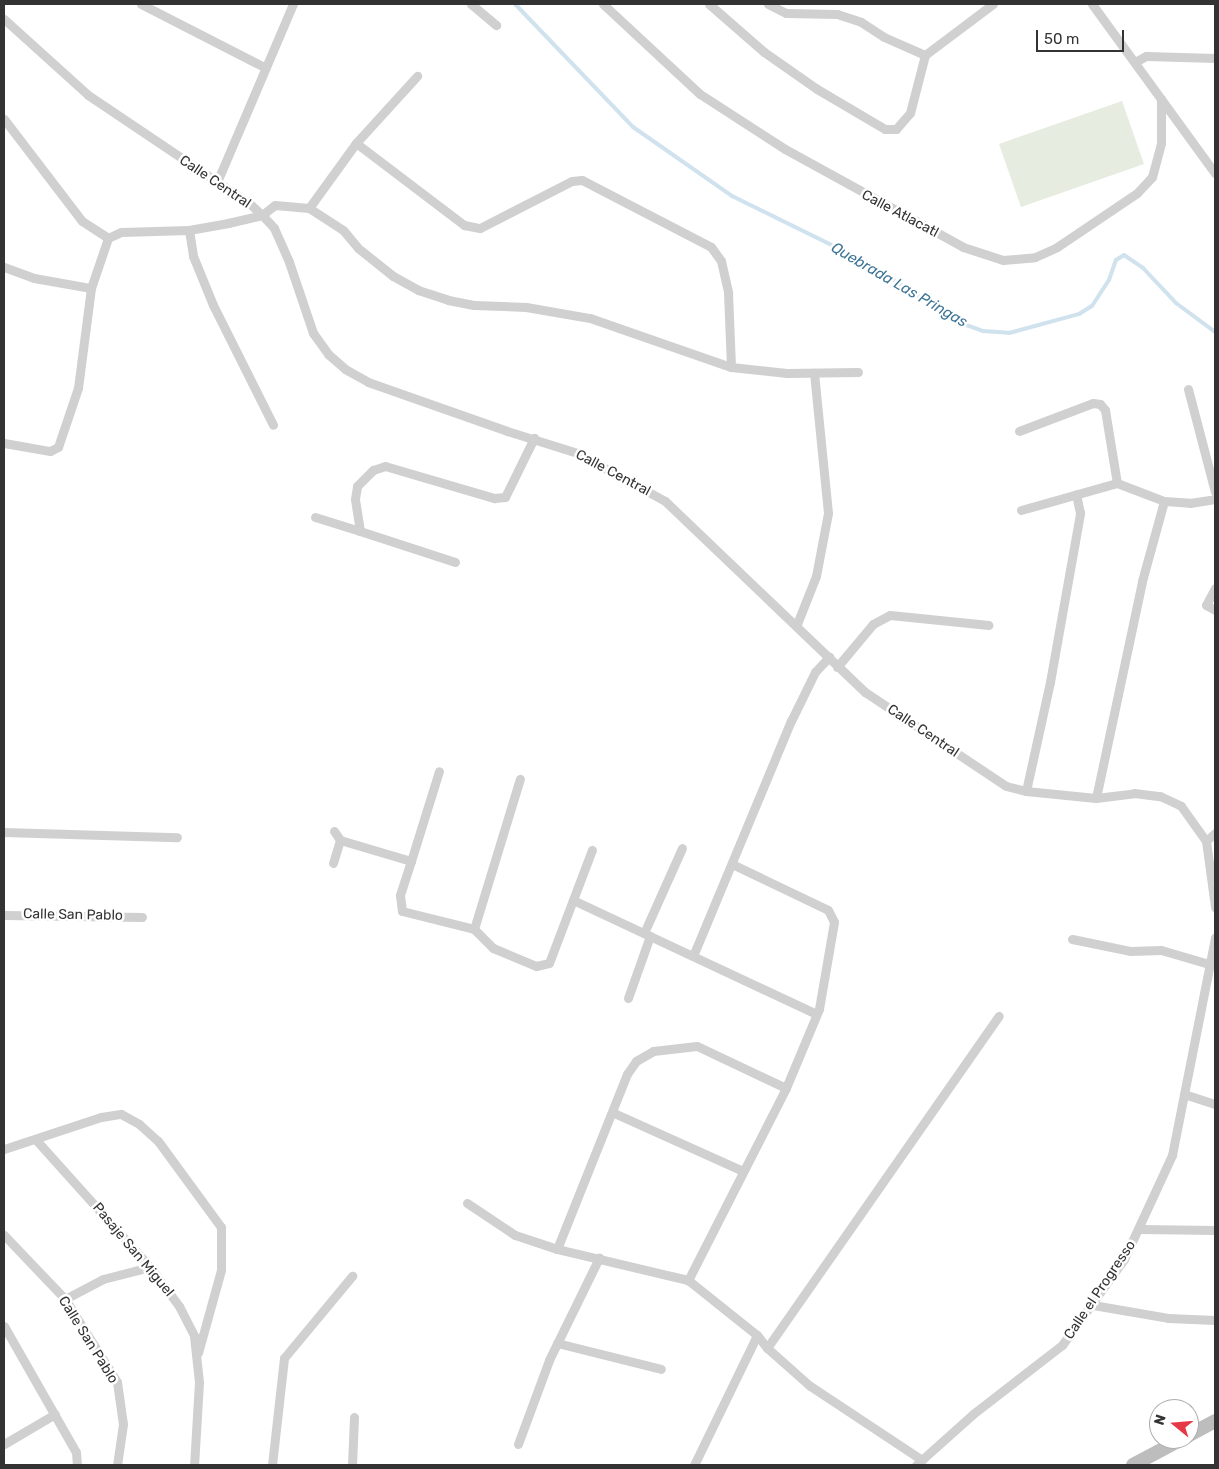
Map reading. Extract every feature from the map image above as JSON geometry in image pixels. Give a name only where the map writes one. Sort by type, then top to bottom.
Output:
[{"type":"main road","points":[[1199,1430],[1215,1421]]},
{"type":"main road","points":[[1133,1465],[1164,1449]]},
{"type":"street","points":[[141,4],[266,68]]},
{"type":"street","points":[[217,182],[293,4]]},
{"type":"street","points":[[471,4],[496,25]]},
{"type":"street","name":"Calle Atlacatl","points":[[603,4],[700,94],[785,149],[867,197],[963,247],[1003,260],[1035,257],[1057,247],[1137,193],[1152,177],[1161,144],[1161,99]]},
{"type":"street","points":[[710,4],[764,52],[817,89],[885,129],[896,129],[910,113],[925,55],[994,4]]},
{"type":"street","points":[[768,4],[786,13],[816,12],[845,17],[925,55]]},
{"type":"street","points":[[1092,4],[1215,173]]},
{"type":"street","name":"Calle Central","points":[[4,19],[88,95],[217,182],[262,215],[274,228],[289,262],[313,333],[328,354],[345,369],[376,384],[507,431],[578,452],[664,501],[797,624],[837,667],[865,692],[1006,786],[1026,791],[1096,798],[1134,793],[1160,796],[1181,806],[1206,841],[1215,906]]},
{"type":"street","points":[[1135,62],[1146,56],[1215,58]]},
{"type":"street","points":[[309,208],[356,143],[417,76]]},
{"type":"street","points":[[4,119],[82,221],[108,238]]},
{"type":"street","points":[[356,143],[464,225],[480,228],[572,181],[582,180],[711,247],[721,260],[728,292],[731,367]]},
{"type":"street","points":[[4,443],[50,451],[58,446],[78,388],[91,288],[108,238],[121,232],[189,230],[262,215],[275,205],[309,208],[342,230],[358,248],[393,276],[418,290],[474,305],[526,307],[590,318],[731,367],[814,373],[858,372]]},
{"type":"street","points":[[189,230],[193,256],[213,305],[273,425]]},
{"type":"street","points":[[4,268],[34,278],[91,288]]},
{"type":"street","points":[[797,624],[816,576],[828,513],[814,373]]},
{"type":"street","points":[[1188,389],[1215,492]]},
{"type":"street","points":[[1019,431],[1093,403],[1100,404],[1106,410],[1117,483]]},
{"type":"street","points":[[360,531],[355,499],[357,486],[373,470],[385,466],[494,498],[504,497],[534,438]]},
{"type":"street","points":[[1021,510],[1117,483],[1164,500],[1190,503],[1215,499]]},
{"type":"street","points":[[1026,791],[1050,682],[1080,513],[1076,494]]},
{"type":"street","points":[[1096,798],[1142,580],[1164,500]]},
{"type":"street","points":[[315,517],[455,562]]},
{"type":"street","points":[[1215,588],[1206,605],[1215,610]]},
{"type":"street","points":[[837,667],[873,624],[890,615],[988,625]]},
{"type":"street","points":[[692,956],[791,721],[815,672],[828,657]]},
{"type":"street","points":[[439,771],[400,895],[402,911],[474,929],[493,948],[536,966],[549,963],[592,850]]},
{"type":"street","points":[[474,929],[520,779]]},
{"type":"street","points":[[334,831],[340,840],[411,861]]},
{"type":"street","points":[[4,832],[177,838]]},
{"type":"street","points":[[1206,841],[1215,833]]},
{"type":"street","points":[[333,863],[340,840]]},
{"type":"street","points":[[628,998],[647,934],[682,848]]},
{"type":"street","points":[[688,1280],[786,1088],[816,1014],[834,936],[834,922],[828,910],[732,864]]},
{"type":"street","points":[[573,900],[816,1014]]},
{"type":"street","name":"Calle San Pablo","points":[[4,915],[142,917]]},
{"type":"street","name":"Calle el Progresso","points":[[919,1463],[973,1414],[1062,1345],[1093,1304],[1140,1229],[1172,1155],[1215,937]]},
{"type":"street","points":[[1072,939],[1130,951],[1161,950],[1209,964]]},
{"type":"street","points":[[767,1348],[999,1016]]},
{"type":"street","points":[[557,1249],[614,1114],[627,1074],[636,1061],[653,1051],[677,1046],[696,1046],[786,1088]]},
{"type":"street","points":[[1184,1094],[1215,1104]]},
{"type":"street","points":[[4,1149],[37,1141],[101,1118],[121,1114],[139,1124],[158,1141],[188,1177],[221,1227],[224,1244],[221,1270],[198,1353]]},
{"type":"street","points":[[614,1114],[743,1172]]},
{"type":"street","name":"Pasaje San Miguel","points":[[37,1141],[150,1267],[179,1306],[194,1336],[198,1353],[194,1465]]},
{"type":"street","points":[[467,1203],[515,1235],[557,1249],[688,1280],[757,1335],[767,1348],[810,1386],[919,1463]]},
{"type":"street","points":[[1140,1229],[1215,1230]]},
{"type":"street","name":"Calle San Pablo","points":[[4,1234],[65,1299],[117,1382],[123,1424],[117,1465]]},
{"type":"street","points":[[518,1444],[558,1343],[599,1258]]},
{"type":"street","points":[[65,1299],[103,1279],[150,1267]]},
{"type":"street","points":[[272,1465],[284,1358],[352,1276]]},
{"type":"street","points":[[1093,1304],[1168,1318],[1215,1320]]},
{"type":"street","points":[[4,1326],[76,1452],[77,1465]]},
{"type":"street","points":[[694,1465],[757,1335]]},
{"type":"street","points":[[558,1343],[661,1370]]},
{"type":"street","points":[[4,1444],[55,1414]]},
{"type":"street","points":[[352,1465],[354,1417]]},
{"type":"street","points":[[1152,1465],[1159,1452]]},
{"type":"shaded area","points":[[1122,101],[1144,164],[1021,207],[999,144]]},
{"type":"waterway","name":"Quebrada Las Pringas","points":[[515,4],[633,127],[732,196],[866,262],[958,322],[983,331],[1009,333],[1079,314],[1092,306],[1109,280],[1116,260],[1124,255],[1143,268],[1176,303],[1215,332]]}]
